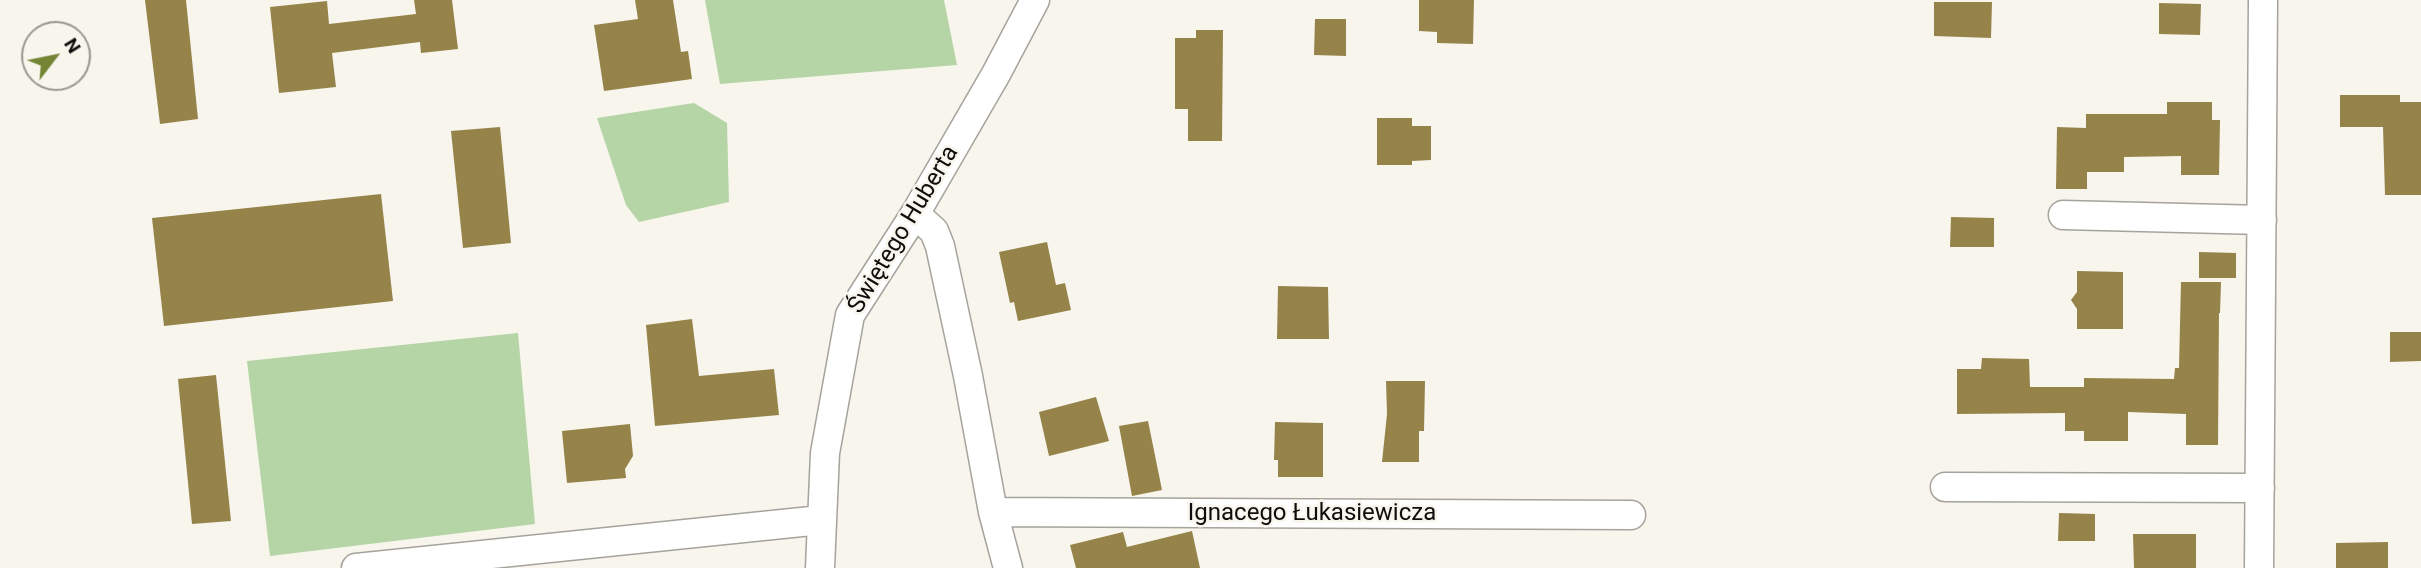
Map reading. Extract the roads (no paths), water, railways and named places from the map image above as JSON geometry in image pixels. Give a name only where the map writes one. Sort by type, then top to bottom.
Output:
[{"type":"street","name":"Świętego Huberta","points":[[820,568],[825,453],[850,315],[915,214],[996,75],[1035,0]]},
{"type":"street","points":[[2259,568],[2263,0]]},
{"type":"street","points":[[915,214],[934,230],[940,246],[993,512],[1008,568]]},
{"type":"street","points":[[2063,215],[2262,220]]},
{"type":"street","points":[[1944,487],[2260,488]]},
{"type":"street","name":"Ignacego Łukasiewicza","points":[[993,512],[1631,515]]},
{"type":"street","points":[[356,568],[821,520]]}]
